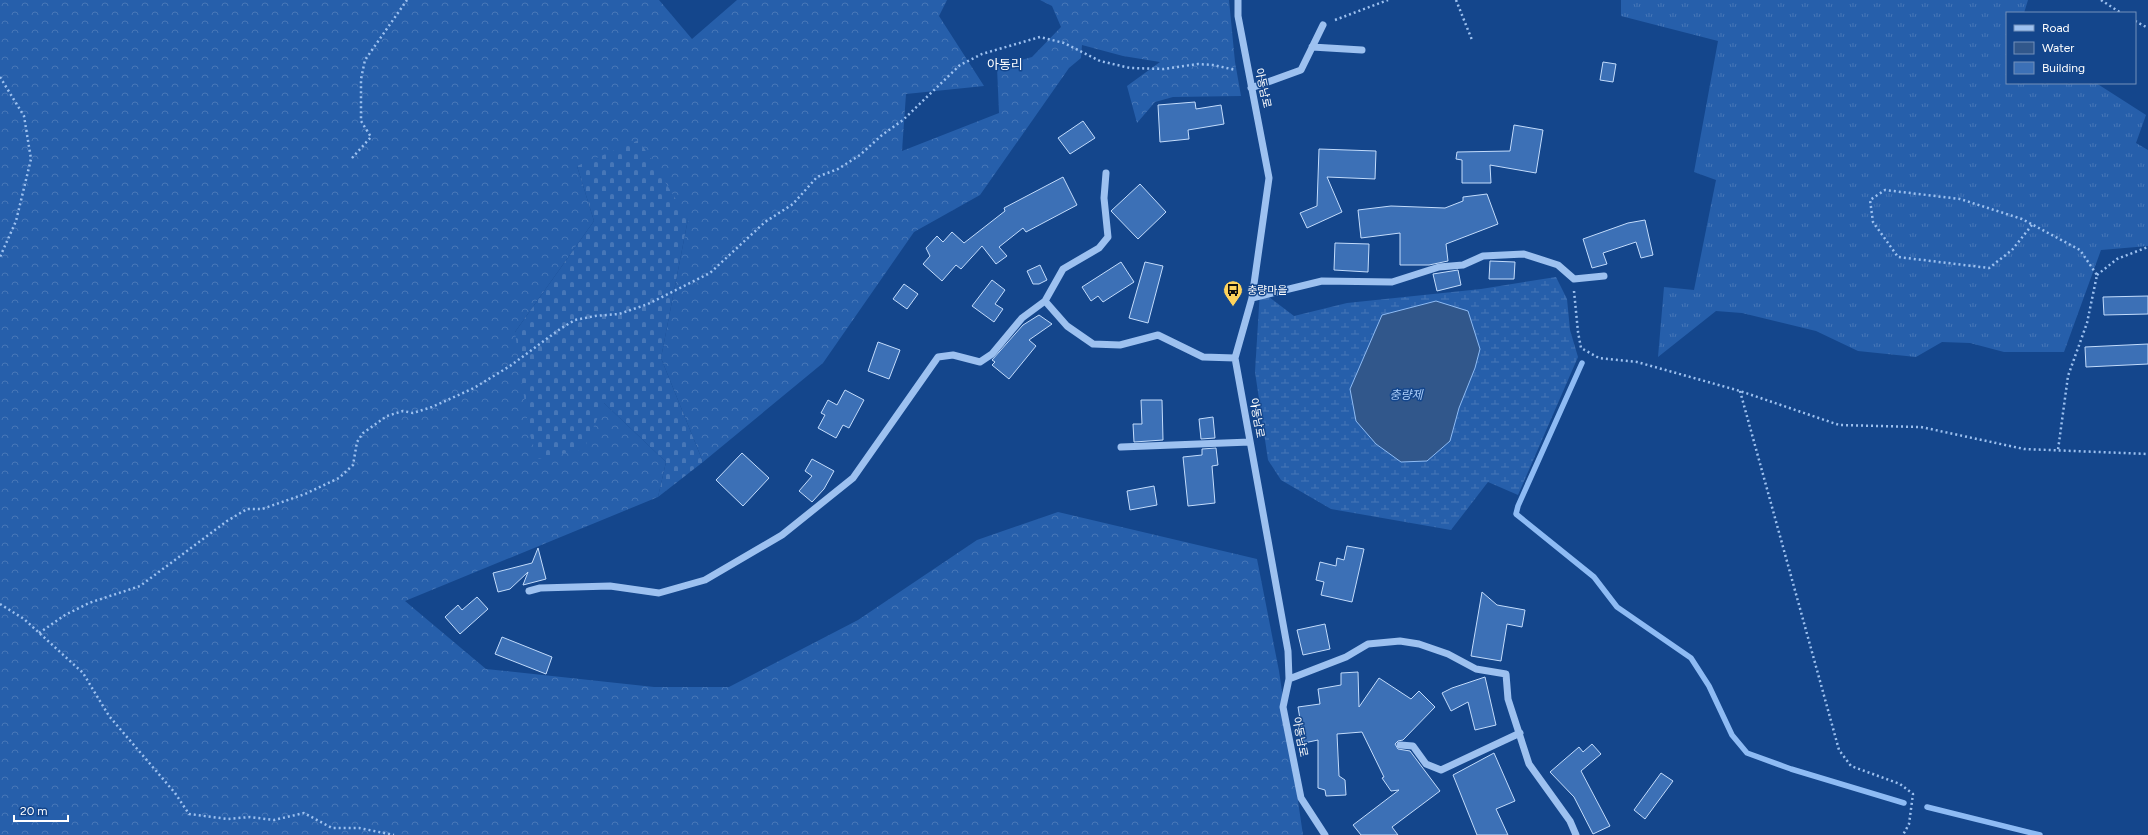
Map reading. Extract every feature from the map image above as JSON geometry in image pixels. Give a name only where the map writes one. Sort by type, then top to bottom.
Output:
[{"type":"street","name":"아동남로","points":[[1238,0],[1238,16],[1269,178],[1252,298],[1235,358],[1288,651],[1289,679],[1283,707],[1301,798],[1325,835]]},
{"type":"street","points":[[1251,88],[1301,70],[1323,25]]},
{"type":"street","points":[[1312,47],[1362,50]]},
{"type":"street","points":[[528,591],[540,588],[610,586],[659,593],[705,580],[782,535],[853,478],[938,357],[953,355],[980,362],[992,354],[1022,318],[1045,301],[1063,269],[1099,248],[1108,237],[1104,198],[1106,173]]},
{"type":"street","points":[[1252,298],[1322,281],[1392,282],[1439,267],[1463,265],[1483,256],[1524,254],[1558,265],[1574,279],[1604,276]]},
{"type":"street","points":[[1045,301],[1067,326],[1093,344],[1120,345],[1158,335],[1203,357],[1235,358]]},
{"type":"street","points":[[1121,448],[1250,442]]},
{"type":"street","points":[[1289,679],[1346,657],[1368,644],[1400,641],[1420,644],[1448,654],[1476,670],[1506,674],[1508,700],[1530,764],[1570,821],[1576,835]]},
{"type":"street","points":[[1400,745],[1413,746],[1426,764],[1441,770],[1520,733]]},
{"type":"path","points":[[352,158],[371,137],[361,121],[361,80],[365,60],[407,0]]},
{"type":"path","points":[[1323,25],[1388,0]]},
{"type":"path","points":[[1456,0],[1472,40]]},
{"type":"path","points":[[2102,0],[2120,12]]},
{"type":"path","points":[[2136,22],[2148,28]]},
{"type":"path","points":[[39,632],[65,615],[89,603],[140,586],[227,521],[247,509],[262,509],[298,497],[339,478],[353,465],[357,442],[363,434],[387,416],[403,411],[413,413],[432,407],[474,388],[510,366],[560,329],[575,320],[595,316],[619,314],[648,304],[710,273],[765,222],[793,204],[818,178],[838,169],[860,155],[882,135],[903,120],[960,65],[982,54],[1040,37],[1064,43],[1100,61],[1130,68],[1164,69],[1198,64],[1213,65],[1236,70],[1249,78]]},
{"type":"path","points":[[0,77],[24,116],[31,159],[16,221],[0,257]]},
{"type":"path","points":[[2032,224],[2012,250],[1989,268],[1898,257],[1873,222],[1870,200],[1886,190],[1960,199],[2022,219],[2032,224],[2080,250],[2097,275]]},
{"type":"path","points":[[2058,450],[2068,376],[2087,323],[2097,275],[2117,259],[2148,248]]},
{"type":"path","points":[[1574,279],[1578,332],[1581,348],[1599,358],[1637,362],[1740,391],[1838,425],[1921,427],[2024,449],[2148,454]]},
{"type":"path","points":[[1740,391],[1839,750],[1851,766],[1900,784],[1913,794],[1909,824],[1903,835]]},
{"type":"path","points":[[0,604],[24,619],[83,673],[110,716],[175,793],[189,814],[228,819],[250,817],[274,820],[304,813],[332,828],[359,828],[394,835]]},
{"type":"green space","points":[[0,0],[659,0],[692,39],[737,0],[947,0],[939,16],[984,86],[906,94],[902,151],[999,113],[997,67],[1032,57],[1061,27],[1052,6],[1040,0],[1229,0],[1235,62],[1241,96],[1173,97],[1155,102],[1137,123],[1127,86],[1160,62],[1123,56],[1082,45],[1081,58],[1069,68],[980,195],[914,232],[823,363],[703,462],[661,358],[688,219],[577,166],[594,221],[515,332],[604,403],[666,462],[658,497],[405,601],[486,669],[654,687],[729,687],[858,620],[977,540],[1058,512],[1257,559],[1279,671],[1303,835],[0,835]]},
{"type":"green space","points":[[1621,0],[2028,0],[2024,12],[2006,12],[2006,84],[2098,84],[2146,115],[2136,143],[2148,150],[2148,246],[2101,250],[2064,352],[2004,352],[1970,343],[1942,342],[1916,357],[1858,351],[1816,331],[1742,313],[1716,311],[1658,357],[1664,287],[1694,290],[1716,180],[1694,172],[1718,41],[1621,16]]},
{"type":"green space","points":[[639,140],[688,219],[661,358],[703,462],[658,497],[666,462],[604,403],[584,449],[538,459],[529,432],[515,332],[594,221],[577,166]]},
{"type":"green space","points":[[1556,277],[1567,299],[1570,330],[1578,357],[1518,495],[1488,482],[1451,530],[1331,509],[1281,480],[1268,460],[1255,372],[1260,290],[1294,316],[1347,303],[1481,289]]},
{"type":"water","name":"충량제","points":[[1436,301],[1468,311],[1480,349],[1475,368],[1459,408],[1450,441],[1427,461],[1401,462],[1376,444],[1356,421],[1350,389],[1382,315]]},
{"type":"building","points":[[1603,62],[1616,64],[1613,82],[1600,80]]},
{"type":"building","points":[[1195,102],[1196,109],[1221,105],[1224,124],[1188,130],[1189,139],[1160,142],[1158,105]]},
{"type":"building","points":[[1083,121],[1095,138],[1070,154],[1058,138]]},
{"type":"building","points":[[1514,125],[1543,130],[1536,173],[1490,165],[1491,183],[1462,183],[1462,160],[1456,159],[1457,152],[1510,151]]},
{"type":"building","points":[[1319,149],[1376,151],[1375,179],[1327,177],[1342,212],[1307,228],[1300,213],[1317,206]]},
{"type":"building","points":[[1063,177],[1077,205],[1026,232],[1023,228],[999,247],[1007,256],[996,264],[982,246],[961,269],[956,265],[942,281],[923,264],[930,256],[926,248],[937,236],[943,242],[952,232],[964,243],[1005,211],[1004,208]]},
{"type":"building","points":[[1140,184],[1166,212],[1138,239],[1111,211]]},
{"type":"building","points":[[1487,194],[1498,224],[1446,244],[1448,261],[1429,265],[1400,265],[1400,233],[1361,238],[1358,210],[1391,206],[1445,208],[1463,201],[1463,197]]},
{"type":"building","points":[[1645,220],[1653,255],[1641,258],[1636,242],[1603,253],[1607,264],[1592,268],[1583,239],[1628,223]]},
{"type":"building","points":[[1335,243],[1369,244],[1368,272],[1334,270]]},
{"type":"building","points":[[1490,261],[1515,262],[1514,279],[1489,279]]},
{"type":"building","points":[[1121,262],[1134,282],[1103,302],[1098,296],[1091,301],[1082,287]]},
{"type":"building","points":[[1145,262],[1163,266],[1148,323],[1129,318]]},
{"type":"building","points":[[1040,265],[1047,280],[1039,284],[1033,284],[1027,271]]},
{"type":"building","points":[[1458,270],[1461,285],[1437,291],[1433,274]]},
{"type":"building","points":[[992,280],[1005,290],[995,304],[1003,309],[994,322],[972,306]]},
{"type":"building","points":[[904,284],[918,294],[907,309],[893,299]]},
{"type":"building","points":[[2148,296],[2148,314],[2104,315],[2103,297]]},
{"type":"building","points":[[1039,315],[1052,324],[1029,340],[1036,346],[1009,379],[992,365],[995,362],[992,360],[1023,325]]},
{"type":"building","points":[[878,342],[900,350],[889,379],[868,371]]},
{"type":"building","points":[[2148,344],[2148,364],[2086,367],[2085,347]]},
{"type":"building","points":[[845,390],[864,400],[849,428],[843,425],[836,438],[818,428],[825,415],[821,413],[828,400],[837,405]]},
{"type":"building","points":[[1141,400],[1162,400],[1163,440],[1134,442],[1133,424],[1142,424]]},
{"type":"building","points":[[1213,417],[1215,438],[1201,439],[1199,419]]},
{"type":"building","points":[[1216,448],[1218,465],[1212,466],[1215,503],[1188,506],[1183,457],[1202,455],[1202,449]]},
{"type":"building","points":[[742,453],[769,478],[743,506],[716,480]]},
{"type":"building","points":[[812,459],[834,471],[824,489],[812,502],[799,491],[812,476],[805,471]]},
{"type":"building","points":[[1154,486],[1157,505],[1130,510],[1127,491]]},
{"type":"building","points":[[1347,546],[1364,549],[1352,602],[1321,595],[1324,582],[1316,580],[1320,562],[1336,566],[1337,558],[1344,560]]},
{"type":"building","points":[[538,548],[546,579],[523,585],[528,572],[510,589],[498,592],[493,573],[532,563]]},
{"type":"building","points":[[1482,592],[1497,605],[1525,610],[1522,627],[1507,624],[1501,661],[1471,656]]},
{"type":"building","points":[[477,597],[488,609],[460,634],[445,617],[458,605],[462,610]]},
{"type":"building","points":[[1325,624],[1330,649],[1303,655],[1297,630]]},
{"type":"building","points":[[502,637],[552,657],[546,674],[495,654]]},
{"type":"building","points":[[1358,672],[1359,707],[1379,678],[1411,699],[1419,691],[1435,707],[1403,740],[1398,741],[1395,744],[1398,749],[1410,751],[1440,791],[1392,827],[1398,835],[1361,835],[1353,825],[1399,790],[1391,791],[1382,778],[1384,777],[1362,732],[1337,734],[1339,776],[1345,780],[1346,795],[1326,796],[1325,790],[1318,788],[1318,740],[1304,743],[1298,707],[1320,704],[1318,689],[1341,685],[1341,673]]},
{"type":"building","points":[[1485,677],[1496,725],[1475,730],[1468,702],[1451,711],[1442,693]]},
{"type":"building","points":[[1592,744],[1601,754],[1581,771],[1610,826],[1593,834],[1574,797],[1550,772],[1579,747],[1583,752]]},
{"type":"building","points":[[1494,753],[1515,801],[1496,809],[1508,835],[1477,835],[1453,775]]},
{"type":"building","points":[[1661,773],[1673,781],[1645,819],[1634,810]]},
{"type":"waterway","points":[[1582,363],[1518,506],[1516,514],[1594,577],[1617,607],[1691,658],[1709,686],[1732,735],[1747,753],[1791,769],[1904,803]]},
{"type":"waterway","points":[[1927,807],[2040,835]]},
{"type":"place","name":"충량마을","points":[[1233,307]]},
{"type":"district","name":"아동리","points":[[1005,64]]}]
